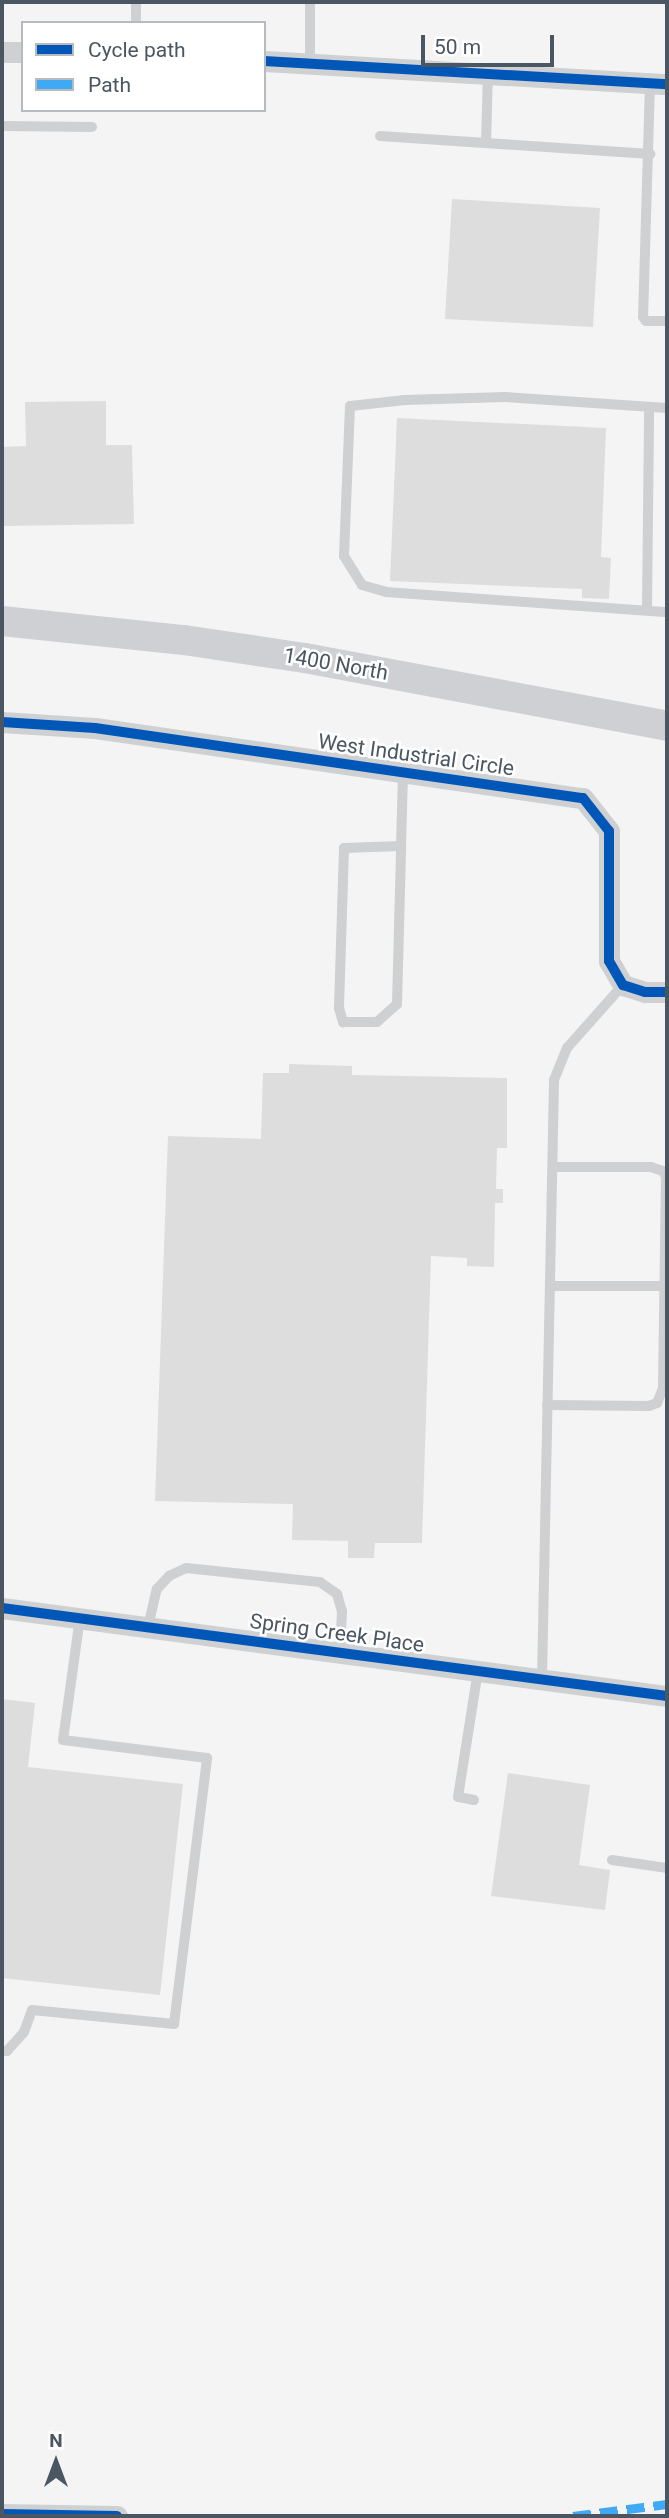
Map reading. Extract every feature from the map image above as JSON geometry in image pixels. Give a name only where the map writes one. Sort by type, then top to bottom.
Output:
[{"type":"main road","name":"1400 North","points":[[2,621],[184,640],[305,658],[667,726]]},
{"type":"street","points":[[2,52],[21,52]]},
{"type":"street","points":[[266,61],[659,84]]},
{"type":"street","name":"West Industrial Circle","points":[[2,722],[95,728],[583,798],[609,831],[609,961],[623,985]]},
{"type":"street","points":[[623,985],[645,992],[667,992]]},
{"type":"street","name":"Spring Creek Place","points":[[2,1608],[667,1696]]},
{"type":"street","points":[[2,2514],[117,2516]]},
{"type":"lane","points":[[136,2],[136,21]]},
{"type":"lane","points":[[310,2],[310,63]]},
{"type":"lane","points":[[485,143],[488,72]]},
{"type":"lane","points":[[659,84],[650,154],[643,317],[646,321],[667,321]]},
{"type":"lane","points":[[2,126],[92,127]]},
{"type":"lane","points":[[380,136],[650,154]]},
{"type":"lane","points":[[667,408],[505,397],[405,400],[350,406],[344,556],[362,585],[386,592],[667,612]]},
{"type":"lane","points":[[647,610],[649,407]]},
{"type":"lane","points":[[401,846],[344,848],[339,1008],[343,1022],[377,1022],[397,1004],[403,773]]},
{"type":"lane","points":[[542,1679],[554,1080],[567,1048],[623,985]]},
{"type":"lane","points":[[547,1405],[649,1406],[657,1404],[663,1388],[666,1177],[663,1171],[651,1167],[552,1167]]},
{"type":"lane","points":[[550,1286],[665,1286]]},
{"type":"lane","points":[[148,1627],[157,1589],[169,1576],[186,1568],[320,1582],[337,1594],[342,1611],[340,1653]]},
{"type":"lane","points":[[2,2052],[7,2051],[24,2032],[32,2010],[174,2024],[208,1758],[63,1740],[80,1618]]},
{"type":"lane","points":[[474,1800],[458,1797],[478,1671]]},
{"type":"lane","points":[[612,1860],[667,1868]]},
{"type":"building","points":[[452,199],[600,208],[593,327],[445,319]]},
{"type":"building","points":[[106,401],[106,445],[132,445],[134,524],[2,526],[2,447],[26,446],[25,402]]},
{"type":"building","points":[[397,418],[606,428],[601,557],[611,558],[609,599],[582,598],[582,589],[390,581]]},
{"type":"building","points":[[289,1064],[352,1066],[352,1075],[507,1078],[507,1148],[497,1148],[496,1189],[503,1189],[503,1203],[495,1203],[494,1267],[467,1266],[467,1258],[431,1256],[422,1543],[375,1543],[374,1558],[348,1558],[348,1541],[292,1540],[293,1504],[155,1501],[168,1136],[261,1139],[263,1073],[289,1073]]},
{"type":"building","points":[[2,1699],[35,1703],[28,1767],[183,1784],[160,1995],[2,1978]]},
{"type":"building","points":[[508,1773],[590,1785],[579,1865],[610,1870],[605,1910],[491,1896]]},
{"type":"marked path","points":[[573,2516],[667,2504]]},
{"type":"cycle path","points":[[266,61],[667,84]]},
{"type":"cycle path","points":[[2,722],[95,728],[583,798],[609,831],[609,961],[623,985],[645,992],[667,992]]},
{"type":"cycle path","points":[[2,1608],[667,1696]]},
{"type":"cycle path","points":[[2,2514],[117,2516]]}]
